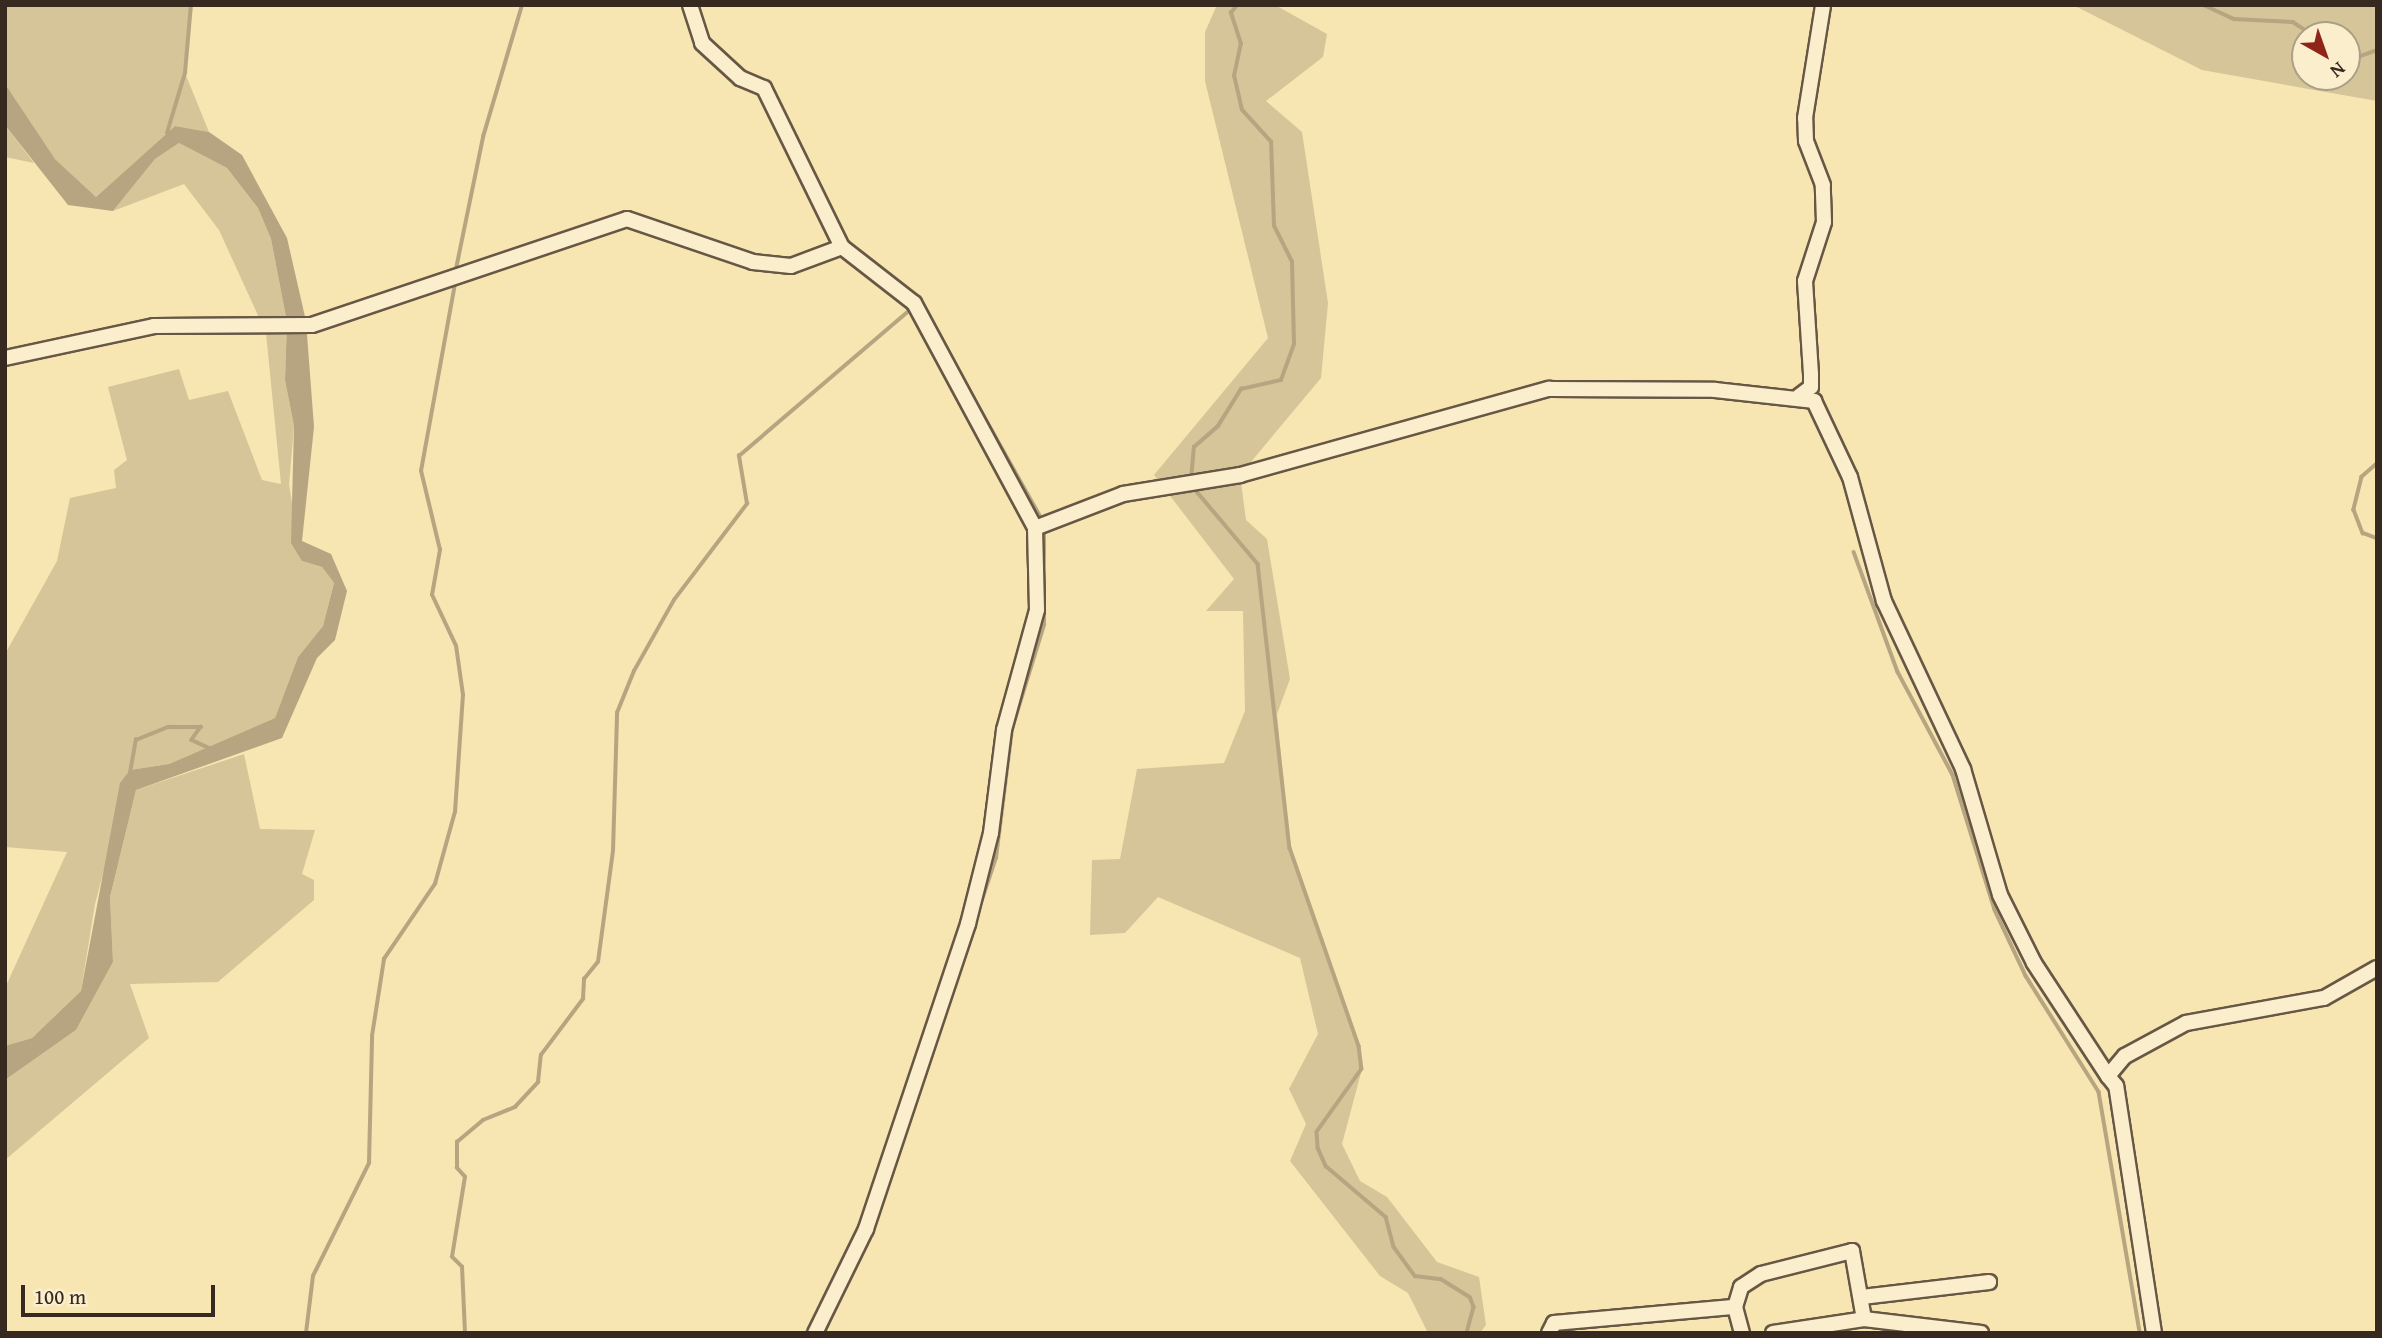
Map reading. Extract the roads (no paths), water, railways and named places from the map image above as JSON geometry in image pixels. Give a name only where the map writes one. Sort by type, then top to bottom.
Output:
[{"type":"street","points":[[690,5],[702,43],[740,78],[764,88],[842,247],[914,303],[1035,528],[1037,610],[1004,730],[991,833],[968,924],[866,1228],[815,1333]]},
{"type":"street","points":[[1798,396],[1811,387],[1805,281],[1824,222],[1823,185],[1806,141],[1805,118],[1823,5]]},
{"type":"street","points":[[5,358],[154,326],[280,329],[312,326],[627,219],[753,262],[791,266],[842,247]]},
{"type":"street","points":[[1035,528],[1123,494],[1240,475],[1549,389],[1798,396],[1814,401],[1833,431],[1884,601],[1963,769],[1984,849],[2017,932],[2116,1086],[2154,1333]]},
{"type":"street","points":[[2108,1076],[2125,1056],[2186,1023],[2324,998],[2377,968]]},
{"type":"street","points":[[1742,1333],[1735,1307],[1741,1287],[1761,1274],[1852,1251],[1864,1319]]},
{"type":"street","points":[[1862,1297],[1989,1282]]},
{"type":"street","points":[[1549,1333],[1554,1323],[1735,1307]]},
{"type":"street","points":[[1773,1333],[1864,1319],[1980,1333]]},
{"type":"waterway","points":[[167,133],[185,73],[191,5]]},
{"type":"waterway","points":[[456,269],[483,137],[522,5]]},
{"type":"waterway","points":[[1191,480],[1194,447],[1218,426],[1241,389],[1281,380],[1294,344],[1292,262],[1274,226],[1271,142],[1242,110],[1234,76],[1241,44],[1231,13],[1237,5]]},
{"type":"waterway","points":[[2170,5],[2204,5],[2234,19],[2291,22]]},
{"type":"waterway","points":[[2361,56],[2377,50]]},
{"type":"waterway","points":[[752,76],[771,88]]},
{"type":"waterway","points":[[793,132],[849,244]]},
{"type":"waterway","points":[[306,1333],[313,1276],[369,1163],[372,1036],[384,959],[435,884],[455,812],[463,695],[456,646],[432,595],[440,550],[421,471],[455,284]]},
{"type":"waterway","points":[[465,1333],[462,1267],[452,1257],[465,1177],[457,1168],[457,1142],[483,1120],[515,1107],[538,1082],[541,1055],[583,999],[584,979],[598,962],[613,851],[617,713],[634,671],[674,600],[747,504],[739,456],[910,310]]},
{"type":"waterway","points":[[937,332],[1043,521]]},
{"type":"waterway","points":[[2377,464],[2362,477],[2354,510],[2363,533],[2377,538]]},
{"type":"waterway","points":[[1193,487],[1258,564],[1290,848],[1359,1046],[1362,1069],[1317,1132],[1318,1148],[1326,1166],[1386,1217],[1394,1247],[1415,1276],[1441,1279],[1470,1297],[1474,1307],[1467,1333]]},
{"type":"waterway","points":[[896,1160],[996,858],[1012,729],[1044,625],[1044,528]]},
{"type":"waterway","points":[[1854,552],[1898,672],[1953,775],[1995,910],[2026,976],[2099,1092],[2140,1333]]},
{"type":"waterway","points":[[130,773],[136,740],[169,727],[201,727],[192,740],[213,750]]},
{"type":"waterway","points":[[824,1333],[830,1319]]}]
